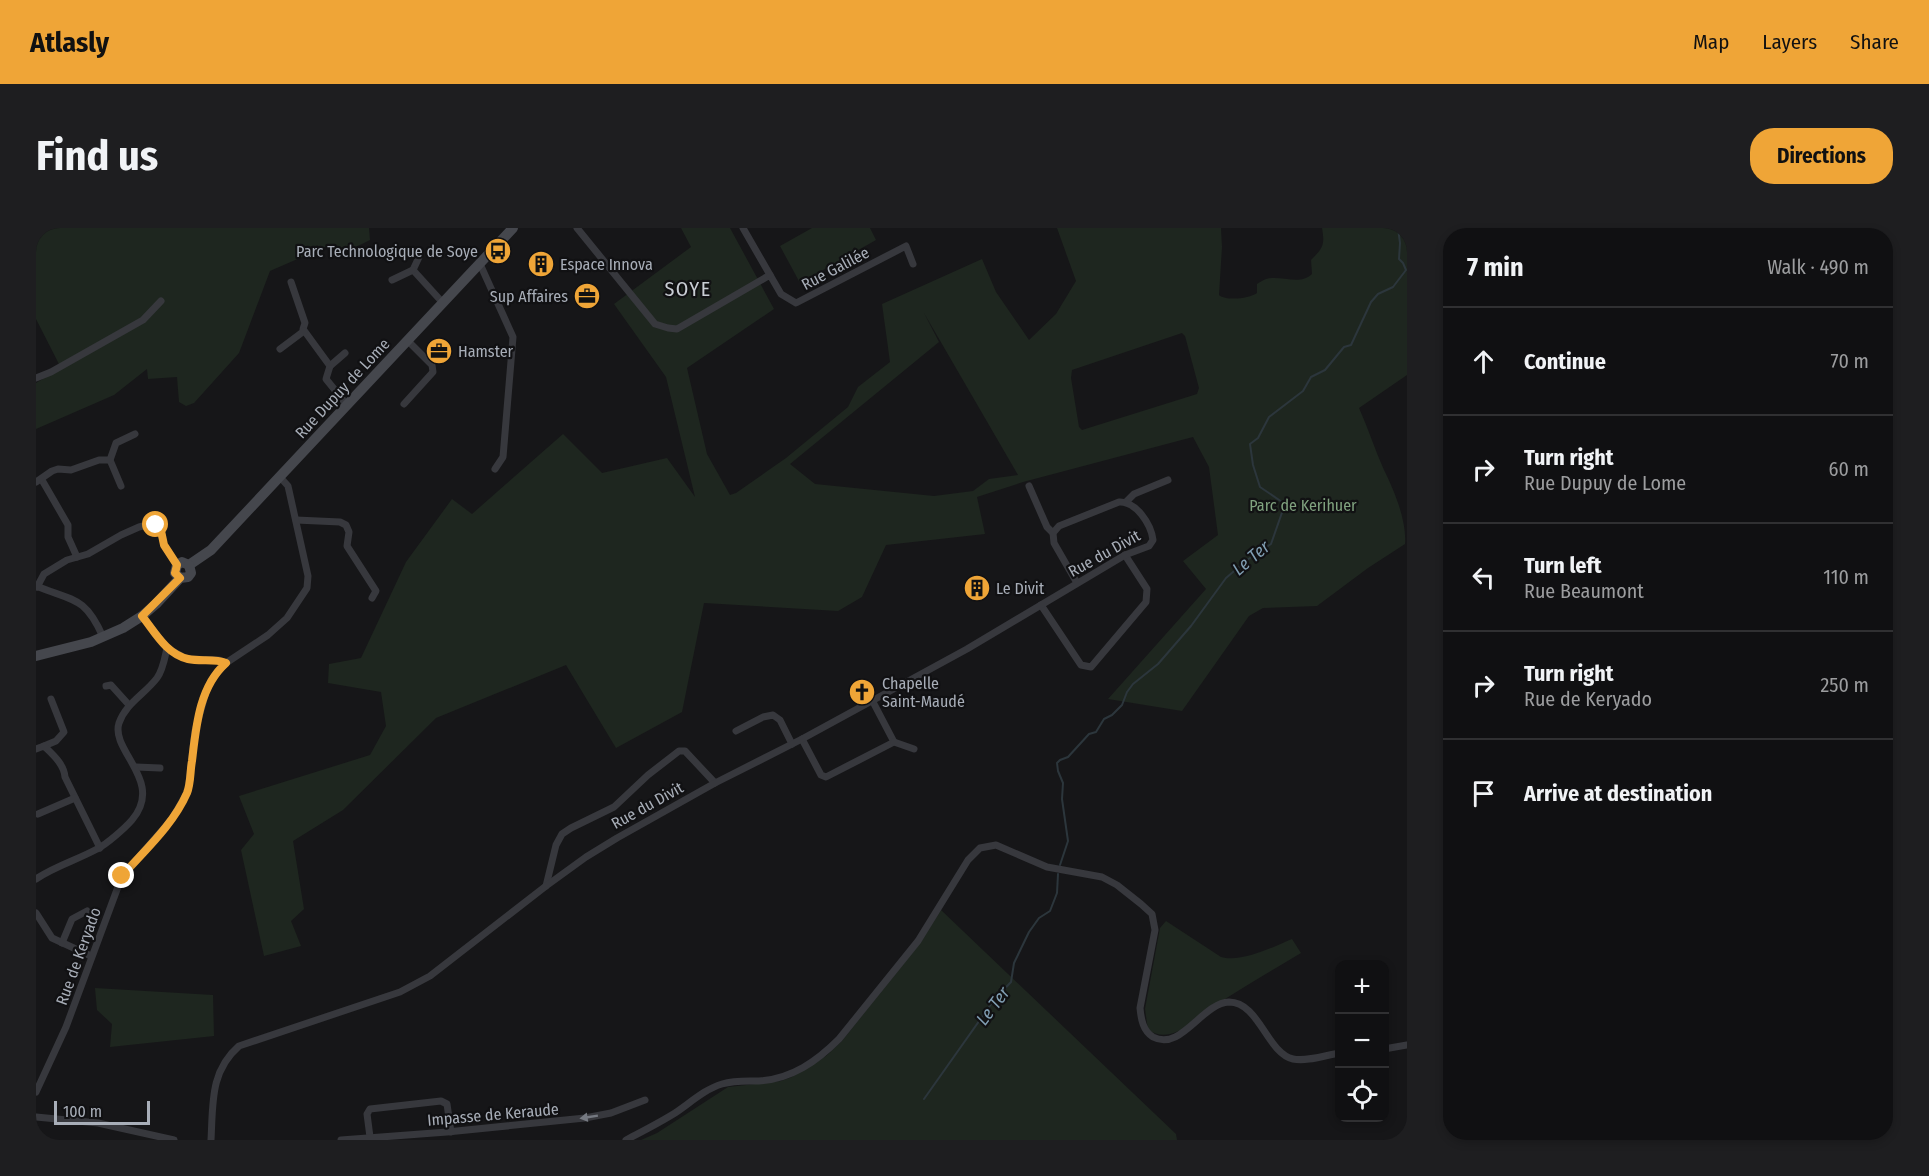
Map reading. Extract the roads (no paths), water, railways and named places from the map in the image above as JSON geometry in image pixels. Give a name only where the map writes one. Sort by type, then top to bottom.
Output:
[{"type":"street","name":"Rue Dupuy de Lome","points":[[36,656],[103,637],[123,628],[142,616],[180,578],[185,579],[190,575],[189,565],[211,550],[513,228]]},
{"type":"street","points":[[577,228],[655,324],[668,328],[677,329],[770,274]]},
{"type":"street","name":"Rue Galilée","points":[[742,228],[781,294],[796,303],[906,246],[913,264]]},
{"type":"street","points":[[392,280],[413,270],[419,257]]},
{"type":"street","points":[[480,264],[513,337],[503,457],[495,469]]},
{"type":"street","points":[[413,270],[442,303]]},
{"type":"street","points":[[291,282],[305,322],[304,331],[330,366]]},
{"type":"street","points":[[36,378],[51,372],[143,320],[160,301]]},
{"type":"street","points":[[280,349],[304,331]]},
{"type":"street","points":[[404,404],[433,372],[432,365],[407,340]]},
{"type":"street","points":[[345,353],[330,366],[326,379],[347,405]]},
{"type":"street","points":[[121,486],[110,460],[116,443],[135,434]]},
{"type":"street","points":[[77,557],[68,537],[68,525],[39,481],[58,469],[71,470],[99,460],[110,460]]},
{"type":"street","name":"Rue de Keryado","points":[[36,1092],[66,1027],[122,876],[172,819],[188,791],[195,732],[211,680],[226,663],[268,635],[287,618],[307,588],[308,576],[288,486],[277,480]]},
{"type":"street","points":[[1053,533],[1059,526],[1119,502],[1126,502],[1134,494],[1168,480]]},
{"type":"street","points":[[1029,486],[1047,527],[1053,533],[1054,543],[1077,583]]},
{"type":"street","name":"Rue du Divit","points":[[211,1140],[219,1069],[229,1054],[239,1046],[415,985],[430,976],[546,886],[617,838],[715,783],[967,650],[1125,555],[1149,546],[1153,540],[1152,531],[1134,505],[1126,502]]},
{"type":"street","points":[[296,519],[340,522],[346,525],[349,532],[348,546],[376,591],[372,598]]},
{"type":"street","points":[[103,637],[92,615],[72,598],[37,586],[44,574],[67,560],[88,554],[121,535],[152,524],[160,526],[164,545],[177,565],[175,573],[180,578]]},
{"type":"street","points":[[1041,605],[1082,665],[1091,667],[1146,602],[1147,589],[1125,555]]},
{"type":"street","points":[[177,565],[184,562],[189,565]]},
{"type":"street","points":[[142,616],[167,648],[187,659],[219,660],[226,663]]},
{"type":"street","points":[[36,879],[100,848],[132,820],[139,809],[142,797],[141,784],[136,767],[120,742],[118,726],[129,705],[158,677],[167,648]]},
{"type":"street","points":[[106,686],[111,685],[129,705]]},
{"type":"street","points":[[36,749],[56,741],[64,732],[51,699]]},
{"type":"street","points":[[872,700],[894,742],[914,749]]},
{"type":"street","points":[[736,731],[763,717],[772,715],[780,720],[792,744]]},
{"type":"street","points":[[802,739],[821,775],[826,777],[894,742]]},
{"type":"street","points":[[45,746],[61,764],[100,848]]},
{"type":"street","points":[[546,886],[556,845],[562,834],[614,807],[648,775],[679,751],[685,751],[715,783]]},
{"type":"street","points":[[136,767],[160,768]]},
{"type":"street","points":[[38,814],[75,798]]},
{"type":"street","points":[[626,1140],[711,1089],[741,1080],[777,1078],[811,1064],[825,1053],[839,1039],[918,941],[968,860],[980,848],[990,846],[1002,847],[1047,867],[1102,877],[1130,894],[1152,914],[1155,939],[1140,1008],[1141,1020],[1147,1033],[1163,1040],[1179,1035],[1218,1005],[1232,1002],[1241,1004],[1250,1013],[1285,1055],[1293,1059],[1302,1059],[1335,1054]]},
{"type":"street","points":[[62,943],[72,919],[87,911]]},
{"type":"street","points":[[36,913],[52,938],[91,956]]},
{"type":"street","points":[[1389,1048],[1407,1045]]},
{"type":"street","name":"Impasse de Keraude","points":[[340,1140],[450,1135],[585,1118],[611,1113],[645,1100]]},
{"type":"street","points":[[370,1137],[367,1114],[370,1109],[441,1101],[447,1104],[450,1135]]},
{"type":"street","points":[[36,1117],[98,1123],[174,1140]]},
{"type":"waterway","name":"Le Ter","points":[[1060,865],[1068,841],[1062,799],[1063,783],[1057,763],[1068,757],[1089,734],[1096,732],[1104,719],[1122,705],[1133,684],[1158,664],[1191,626],[1226,578],[1271,544],[1285,504],[1260,487],[1253,465],[1250,444],[1258,438],[1269,417],[1303,391],[1311,377],[1325,370],[1344,347],[1351,345],[1371,302],[1378,294],[1393,287],[1406,270],[1399,259],[1398,228]]},
{"type":"waterway","name":"Le Ter","points":[[924,1099],[994,1000],[1011,982],[1014,963],[1029,932],[1039,918],[1050,911],[1057,893],[1058,874]]},
{"type":"place","name":"Parc Technologique de Soye","points":[[498,251]]},
{"type":"place","name":"Espace Innova","points":[[541,264]]},
{"type":"place","name":"Sup Affaires","points":[[587,296]]},
{"type":"place","name":"Hamster","points":[[439,351]]},
{"type":"place","name":"Le Divit","points":[[977,588]]},
{"type":"place","name":"Chapelle Saint-Maudé","points":[[862,692]]},
{"type":"district","name":"SOYE","points":[[688,289]]},
{"type":"park label","name":"Parc de Kerihuer","points":[[1303,505]]}]
